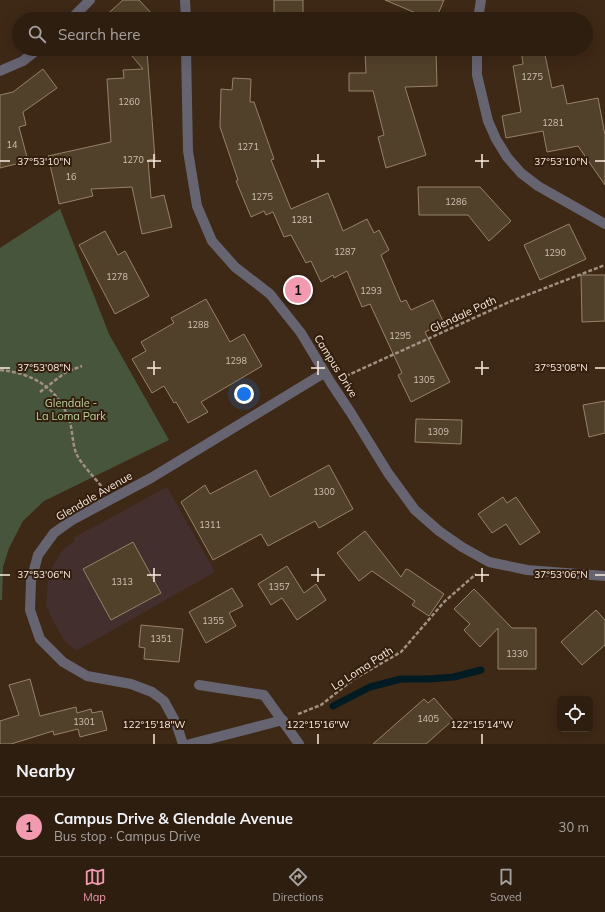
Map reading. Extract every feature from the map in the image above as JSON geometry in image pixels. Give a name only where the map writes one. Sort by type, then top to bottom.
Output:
[{"type":"street","points":[[78,12],[90,0]]},
{"type":"street","points":[[185,0],[186,12]]},
{"type":"street","points":[[479,12],[481,0]]},
{"type":"street","points":[[0,71],[23,61],[29,56]]},
{"type":"street","name":"Campus Drive","points":[[186,56],[188,151],[197,206],[212,242],[235,267],[270,294],[301,333],[324,373],[351,413],[388,474],[415,510],[439,531],[462,547],[489,562],[527,570],[605,576]]},
{"type":"street","points":[[477,56],[477,75],[488,121],[496,139],[507,157],[521,173],[538,186],[605,224]]},
{"type":"street","name":"Glendale Avenue","points":[[183,744],[176,723],[164,701],[152,692],[131,684],[87,676],[63,662],[40,639],[30,610],[31,582],[38,555],[54,533],[72,520],[151,478],[324,373]]},
{"type":"street","points":[[199,685],[264,695],[299,744]]},
{"type":"street","points":[[190,744],[283,720]]},
{"type":"path","name":"Glendale Path","points":[[331,383],[509,302],[605,265]]},
{"type":"path","points":[[40,392],[66,372],[82,366]]},
{"type":"path","points":[[0,370],[12,371],[36,379],[48,387],[60,401],[69,419],[77,455],[111,499]]},
{"type":"path","name":"La Loma Path","points":[[283,720],[321,705],[354,679],[401,652],[444,602],[489,562]]},
{"type":"shaded area","points":[[167,487],[215,572],[76,651],[64,640],[46,605],[48,579],[53,566],[61,552],[75,540],[73,538]]},
{"type":"green space","name":"Glendale - La Loma Park","points":[[60,209],[109,334],[169,440],[44,501],[23,521],[9,548],[3,567],[2,600],[0,600],[0,248]]},
{"type":"building","points":[[123,0],[139,0],[150,12],[110,12]]},
{"type":"building","points":[[274,0],[303,0],[303,12],[274,12]]},
{"type":"building","points":[[385,0],[444,0],[439,12],[413,12]]},
{"type":"building","points":[[132,56],[147,56],[155,159],[148,160],[151,198],[164,195],[172,227],[142,234],[132,187],[91,189],[93,196],[59,204],[48,156],[111,142],[107,79],[124,78],[123,70],[143,69]]},
{"type":"building","points":[[365,56],[436,56],[437,86],[405,87],[426,155],[386,168],[378,137],[384,135],[373,91],[349,91],[349,73],[366,73]]},
{"type":"building","points":[[522,56],[545,56],[552,88],[563,85],[567,104],[598,98],[605,135],[605,185],[578,146],[547,152],[543,131],[506,138],[502,116],[521,112],[513,66],[523,64]]},
{"type":"building","points":[[43,69],[57,88],[23,112],[26,125],[19,127],[28,161],[0,168],[0,95],[13,92]]},
{"type":"building","points":[[233,78],[251,79],[250,102],[254,102],[274,159],[271,160],[291,209],[328,193],[343,231],[367,219],[374,233],[379,230],[389,250],[381,255],[401,302],[406,300],[411,310],[433,300],[444,323],[425,332],[450,382],[411,402],[398,375],[402,373],[370,304],[362,307],[347,271],[334,278],[333,275],[321,282],[311,261],[306,263],[291,235],[284,237],[273,212],[266,215],[264,211],[251,217],[236,181],[238,180],[220,127],[221,89],[232,90]]},
{"type":"building","points":[[418,187],[480,187],[511,221],[489,241],[468,215],[419,215]]},
{"type":"building","points":[[569,224],[586,259],[540,280],[524,245]]},
{"type":"building","points":[[105,231],[118,255],[125,251],[149,296],[115,314],[79,245]]},
{"type":"building","points":[[581,275],[605,275],[605,321],[582,322]]},
{"type":"building","points":[[206,299],[230,342],[244,334],[262,366],[201,402],[208,412],[188,423],[176,402],[174,403],[164,386],[152,393],[132,359],[146,351],[141,342],[174,323],[171,318]]},
{"type":"building","points":[[605,401],[605,433],[589,437],[583,405]]},
{"type":"building","points":[[416,419],[462,420],[461,444],[415,442]]},
{"type":"building","points":[[329,465],[353,509],[319,528],[315,521],[268,546],[261,534],[213,560],[181,502],[205,485],[210,494],[256,470],[270,497]]},
{"type":"building","points":[[503,497],[507,503],[516,497],[540,532],[520,545],[506,524],[492,533],[478,514]]},
{"type":"building","points":[[365,531],[401,577],[406,569],[409,570],[444,594],[429,616],[412,605],[415,601],[372,571],[359,581],[337,553]]},
{"type":"building","points":[[133,542],[161,593],[111,620],[83,569]]},
{"type":"building","points":[[287,566],[304,593],[316,584],[326,600],[297,620],[282,598],[271,605],[258,584]]},
{"type":"building","points":[[232,588],[243,606],[229,613],[236,626],[206,643],[189,612]]},
{"type":"building","points":[[474,589],[512,628],[536,628],[536,669],[498,669],[498,628],[480,647],[464,630],[470,624],[454,609]]},
{"type":"building","points":[[596,610],[605,620],[605,645],[582,665],[561,642]]},
{"type":"building","points":[[141,625],[183,629],[179,662],[144,659],[145,648],[139,647]]},
{"type":"building","points":[[30,679],[40,716],[76,707],[77,713],[91,709],[92,713],[102,711],[107,730],[80,737],[78,729],[54,735],[53,731],[11,744],[0,744],[0,721],[19,715],[9,685]]},
{"type":"building","points":[[434,698],[453,720],[426,744],[373,744],[424,699],[428,703]]},
{"type":"waterway","points":[[333,706],[370,687],[401,679],[454,677],[481,670]]},
{"type":"place","name":"Campus Drive & Glendale Avenue","points":[[298,290]]}]
